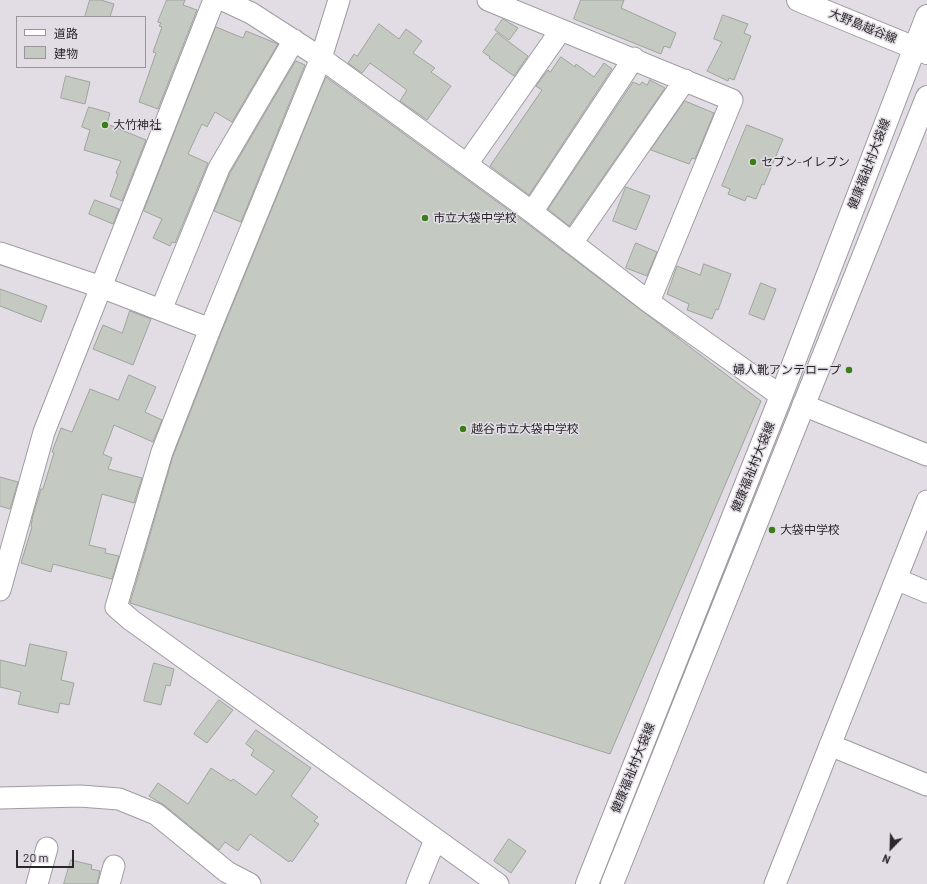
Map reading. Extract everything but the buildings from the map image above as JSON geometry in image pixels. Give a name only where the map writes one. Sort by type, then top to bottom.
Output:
[{"type":"street","points":[[0,590],[44,432],[214,0]]},
{"type":"street","points":[[223,0],[250,13],[322,58],[532,212],[648,302],[781,396]]},
{"type":"street","points":[[339,0],[322,58],[210,329],[162,452],[116,607],[131,620],[498,884]]},
{"type":"street","points":[[488,0],[634,58],[732,100],[648,302]]},
{"type":"street","name":"大野島越谷線","points":[[798,0],[921,50]]},
{"type":"street","name":"健康福祉村大袋線","points":[[587,884],[781,396],[921,50],[927,16]]},
{"type":"street","points":[[467,164],[561,30]]},
{"type":"street","points":[[161,310],[219,168],[294,40]]},
{"type":"street","points":[[532,212],[634,58]]},
{"type":"street","points":[[572,243],[685,80]]},
{"type":"street","name":"健康福祉村大袋線","points":[[612,884],[927,97]]},
{"type":"street","points":[[0,253],[101,287],[210,329]]},
{"type":"street","points":[[803,405],[927,455]]},
{"type":"street","points":[[775,884],[927,501]]},
{"type":"street","points":[[896,579],[927,592]]},
{"type":"street","points":[[830,745],[927,785]]},
{"type":"street","points":[[0,798],[80,796],[119,798],[156,814],[227,872],[250,884]]},
{"type":"street","points":[[417,884],[435,840]]},
{"type":"street","points":[[37,884],[47,848]]},
{"type":"place","name":"大竹神社","points":[[105,125]]},
{"type":"place","name":"セブン-イレブン","points":[[753,162]]},
{"type":"place","name":"市立大袋中学校","points":[[425,218]]},
{"type":"place","name":"婦人靴アンテロープ","points":[[849,370]]},
{"type":"place","name":"越谷市立大袋中学校","points":[[463,429]]},
{"type":"place","name":"大袋中学校","points":[[772,530]]}]
